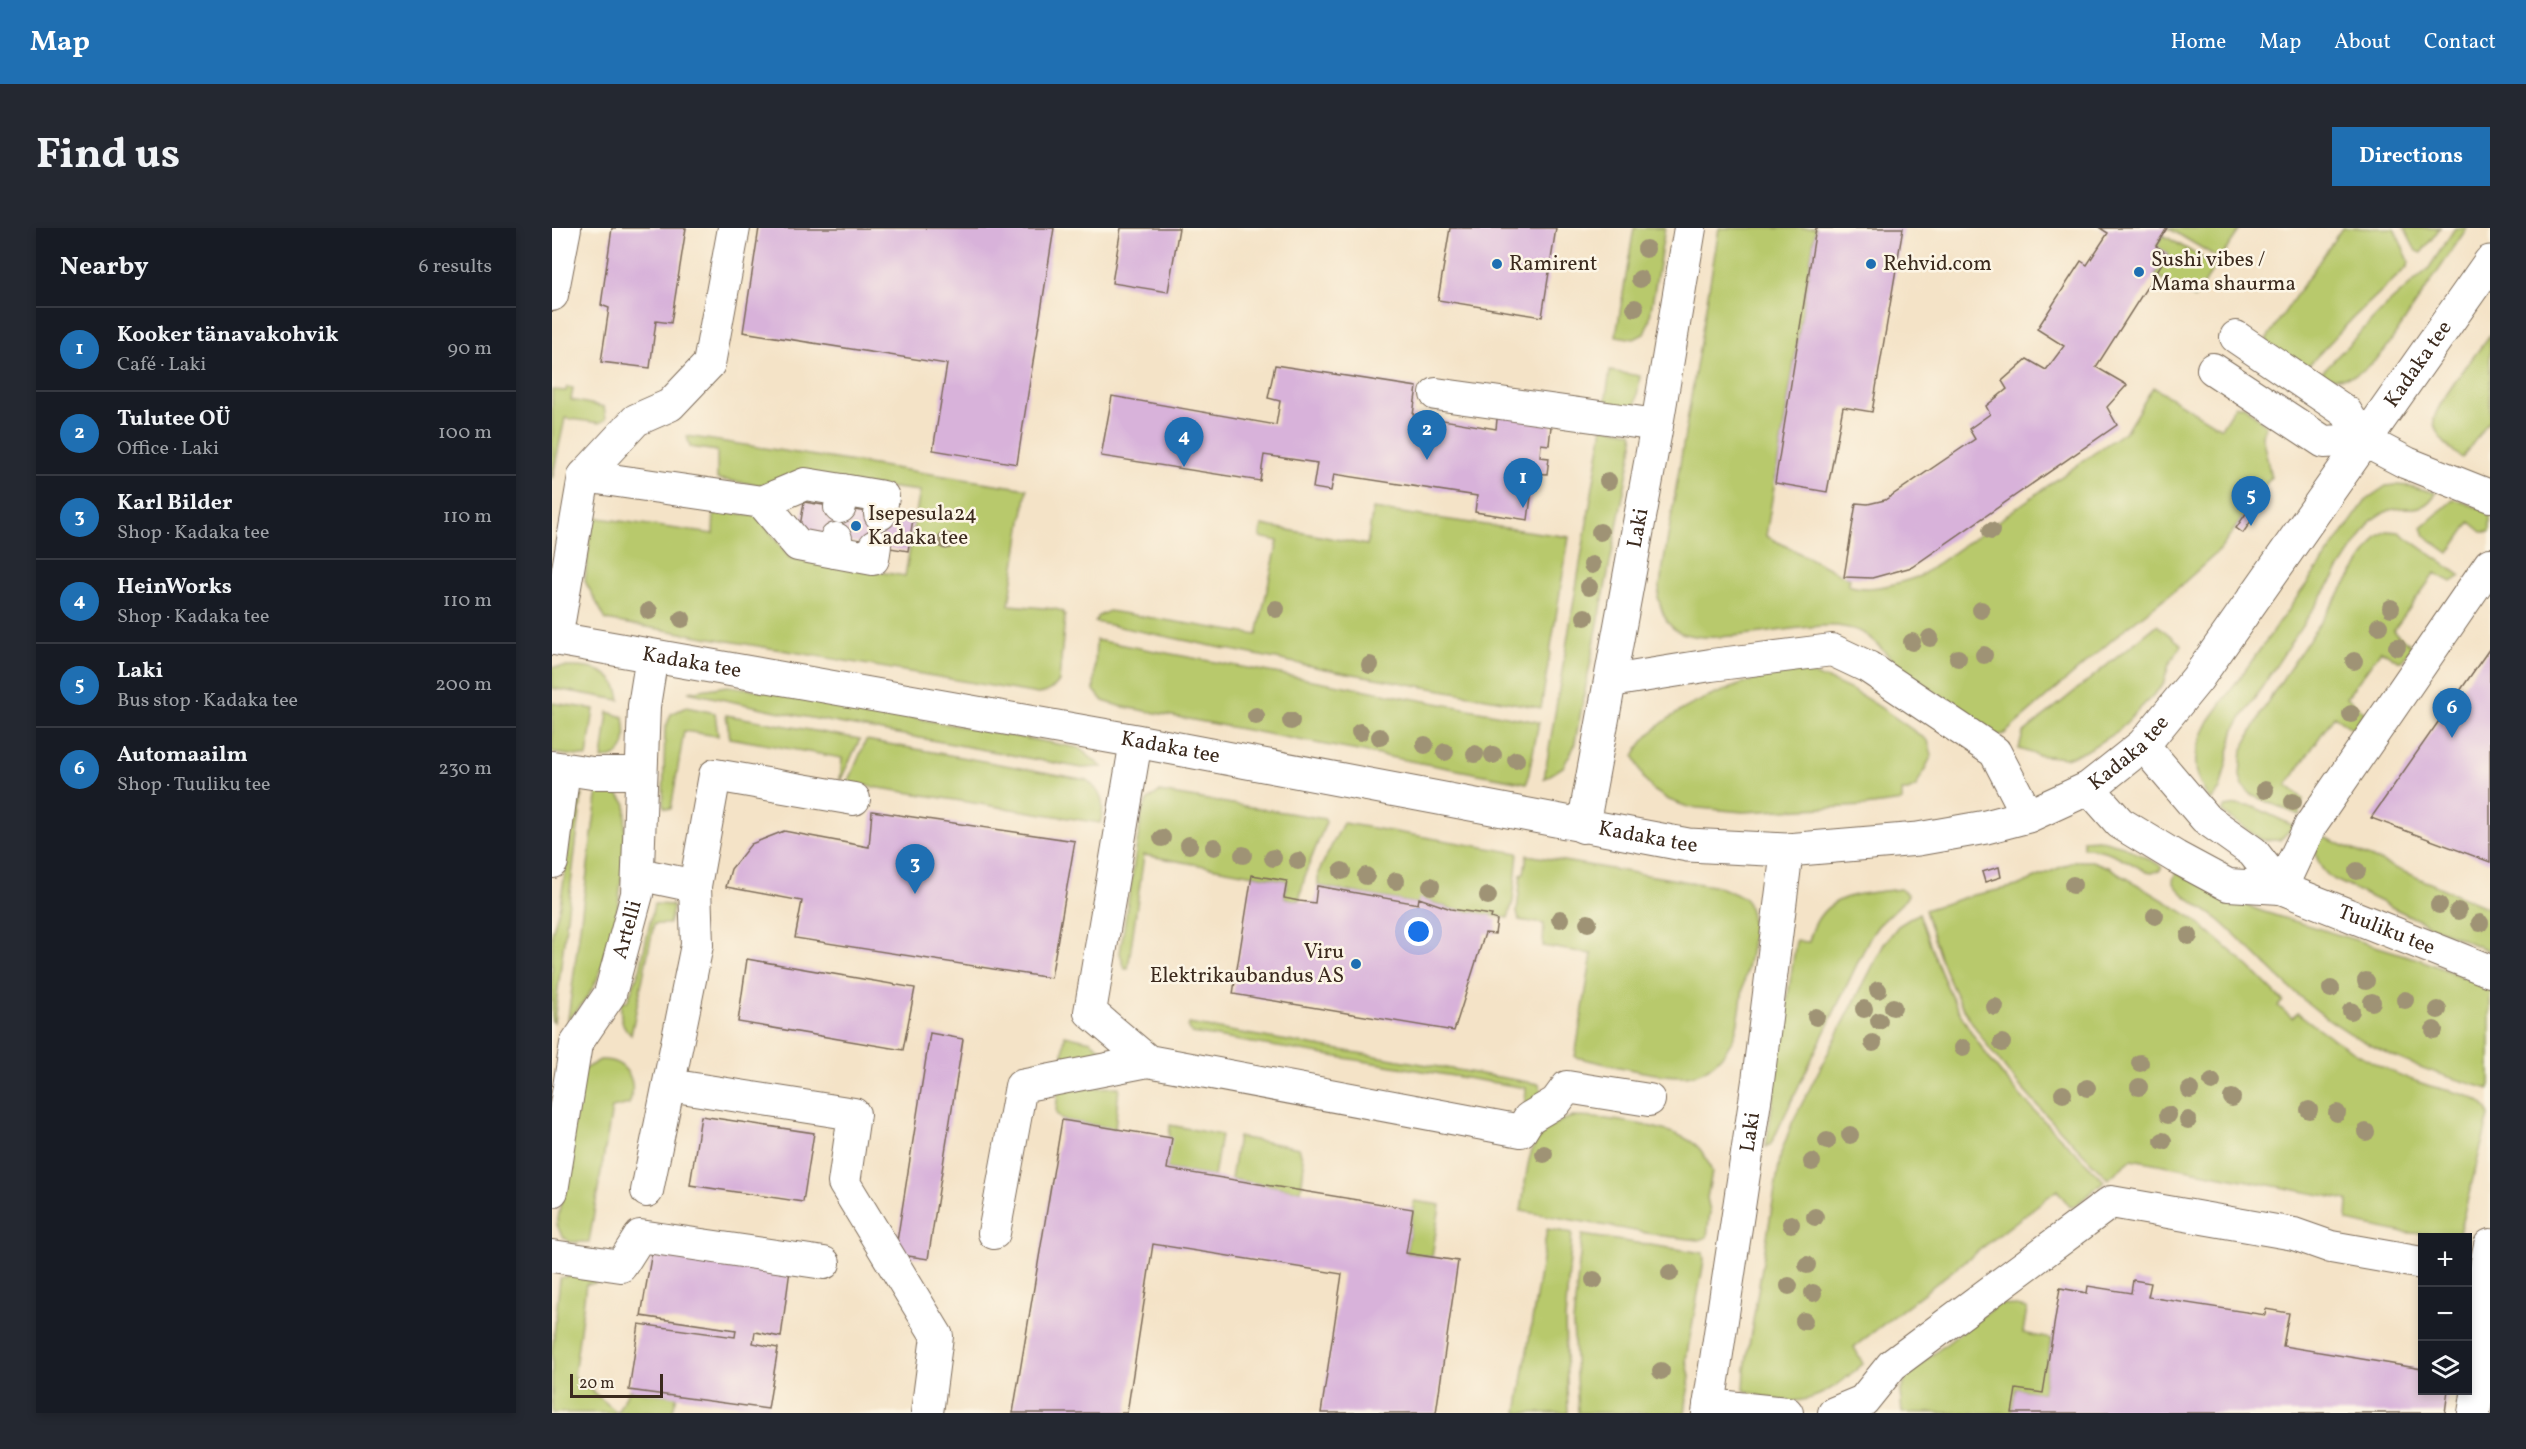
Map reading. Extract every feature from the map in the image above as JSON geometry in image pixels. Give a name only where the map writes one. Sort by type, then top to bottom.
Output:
[{"type":"main road","name":"Kadaka tee","points":[[554,638],[1136,741],[1688,845],[1787,850],[1918,839],[1986,827],[2028,816],[2089,788],[2143,745],[2197,679],[2490,262]]},
{"type":"street","points":[[552,295],[566,228]]},
{"type":"street","points":[[554,638],[558,575],[584,476],[636,420],[670,405],[709,364],[734,228]]},
{"type":"street","name":"Laki","points":[[1583,827],[1657,425],[1690,228]]},
{"type":"street","points":[[2236,337],[2346,412],[2363,440]]},
{"type":"street","points":[[2213,369],[2324,442],[2363,440],[2407,463],[2490,496]]},
{"type":"street","points":[[1436,394],[1657,425]]},
{"type":"street","points":[[584,476],[762,502],[805,484],[841,499],[883,497],[880,514]]},
{"type":"street","points":[[762,502],[798,545],[836,546],[873,559],[875,546]]},
{"type":"street","points":[[2143,745],[2205,819],[2253,852],[2281,888],[2310,826],[2490,564]]},
{"type":"street","points":[[1611,681],[1711,665],[1832,650],[1868,667],[1995,752],[2028,816]]},
{"type":"street","name":"Artelli","points":[[552,1191],[576,1044],[610,994],[637,894],[644,706],[652,656]]},
{"type":"street","points":[[1136,741],[1090,1012],[1148,1061]]},
{"type":"street","points":[[552,862],[558,768],[592,773],[641,773]]},
{"type":"street","points":[[647,1191],[697,945],[695,886],[715,775],[854,799]]},
{"type":"street","name":"Tuuliku tee","points":[[2089,788],[2120,823],[2228,885],[2281,888],[2490,971]]},
{"type":"street","name":"Laki","points":[[1708,1409],[1758,1081],[1784,892],[1787,850]]},
{"type":"street","points":[[638,874],[695,886]]},
{"type":"street","points":[[994,1233],[1021,1086],[1148,1061],[1521,1131],[1529,1118],[1556,1101],[1567,1087],[1649,1100]]},
{"type":"street","points":[[669,1086],[854,1114],[844,1183],[937,1336],[927,1413]]},
{"type":"street","points":[[1834,1413],[1868,1407],[1892,1365],[2111,1202],[2294,1234],[2331,1247],[2418,1262]]},
{"type":"street","points":[[552,1256],[621,1266],[640,1236],[824,1263]]},
{"type":"street","points":[[2474,1413],[2480,1387],[2480,1264]]},
{"type":"street","points":[[1708,1409],[1787,1413]]},
{"type":"green space","points":[[1634,228],[1665,228],[1649,322],[1644,334],[1634,339],[1616,336]]},
{"type":"green space","points":[[1719,228],[1816,228],[1766,536],[1850,579],[1848,585],[1875,588],[1920,576],[2127,430],[2153,387],[2221,428],[2235,406],[2244,406],[2266,425],[2262,435],[2271,477],[2220,550],[2004,734],[1997,736],[1912,676],[1873,640],[1857,630],[1837,626],[1820,626],[1724,637],[1683,634],[1668,623],[1658,597]]},
{"type":"green space","points":[[2168,228],[2241,228],[2220,259]]},
{"type":"green space","points":[[2342,228],[2394,228],[2409,261],[2408,266],[2354,317],[2304,370],[2267,342],[2267,338]]},
{"type":"green space","points":[[2404,228],[2440,228],[2421,253],[2416,251]]},
{"type":"green space","points":[[2455,228],[2467,228],[2385,350],[2370,365],[2356,374],[2339,378],[2318,376],[2386,306],[2429,268]]},
{"type":"green space","points":[[2163,235],[2216,266],[2194,298],[2155,275],[2168,254],[2156,246]]},
{"type":"green space","points":[[2490,335],[2490,420],[2462,458],[2440,438],[2434,421],[2448,392]]},
{"type":"green space","points":[[1610,371],[1640,376],[1635,409],[1605,404]]},
{"type":"green space","points":[[567,387],[573,388],[571,400],[604,407],[606,419],[600,423],[565,418],[552,479],[552,390],[566,391]]},
{"type":"green space","points":[[1603,427],[1632,432],[1634,440],[1574,747],[1563,767],[1544,779]]},
{"type":"green space","points":[[687,436],[1027,489],[1009,605],[1062,611],[1065,616],[1059,681],[1050,690],[1038,694],[606,620],[585,581],[592,517],[713,534],[714,510],[758,516],[790,558],[905,576],[920,491],[811,478],[759,485],[717,479],[717,451],[690,447]]},
{"type":"green space","points":[[2386,486],[2410,486],[2436,493],[2425,505],[2388,511],[2371,521],[2235,728],[2220,790],[2211,801],[2196,771],[2199,742],[2209,721],[2367,499]]},
{"type":"green space","points":[[2454,499],[2490,512],[2490,532],[2482,532],[2470,522],[2449,553],[2425,536],[2422,527]]},
{"type":"green space","points":[[1373,509],[1569,537],[1541,708],[1320,668],[1095,622],[1098,616],[1109,611],[1257,635],[1278,541],[1260,537],[1262,525],[1367,545]]},
{"type":"green space","points":[[2387,531],[2399,532],[2461,576],[2452,582],[2435,573],[2393,631],[2412,646],[2402,661],[2398,661],[2381,650],[2347,697],[2365,713],[2351,728],[2334,716],[2287,785],[2303,799],[2299,815],[2251,795],[2243,786],[2240,776],[2242,750],[2268,701],[2377,537]]},
{"type":"green space","points":[[2157,625],[2182,645],[2169,664],[2163,685],[2118,731],[2086,751],[2066,758],[2037,755],[2019,749],[2023,733]]},
{"type":"green space","points":[[1096,640],[1539,722],[1527,783],[1119,706],[1103,701],[1094,690]]},
{"type":"green space","points":[[552,667],[585,668],[604,673],[612,679],[620,700],[552,688]]},
{"type":"green space","points":[[1783,670],[1824,678],[1842,686],[1877,705],[1928,741],[1932,755],[1916,787],[1902,791],[1902,801],[1865,806],[1743,812],[1688,807],[1669,800],[1653,790],[1644,779],[1634,756],[1645,739],[1660,725],[1700,701],[1743,683]]},
{"type":"green space","points":[[727,686],[767,691],[1079,748],[1102,767],[1082,768],[795,715],[688,692]]},
{"type":"green space","points":[[552,703],[594,709],[587,757],[552,753]]},
{"type":"green space","points":[[686,707],[715,713],[718,736],[684,731],[671,809],[665,808],[663,805],[665,730],[671,714]]},
{"type":"green space","points":[[608,712],[624,717],[626,732],[622,750],[611,757],[602,759]]},
{"type":"green space","points":[[726,715],[860,739],[840,781],[842,758],[730,738]]},
{"type":"green space","points":[[866,740],[1087,780],[1101,799],[1103,810],[1100,823],[848,783]]},
{"type":"green space","points":[[598,789],[617,793],[626,804],[616,919],[599,976],[585,1000],[568,1019]]},
{"type":"green space","points":[[1159,792],[1325,819],[1326,822],[1306,872],[1299,901],[1284,898],[1287,881],[1144,855],[1128,969],[1125,969],[1120,953],[1142,812],[1147,801]]},
{"type":"green space","points":[[582,795],[554,1022],[552,1021],[552,933],[560,905],[576,800]]},
{"type":"green space","points":[[2238,805],[2254,807],[2294,826],[2280,840],[2262,840],[2222,812],[2225,807]]},
{"type":"green space","points":[[1343,823],[1518,853],[1513,901],[1508,918],[1451,909],[1420,898],[1418,904],[1318,886],[1318,873]]},
{"type":"green space","points":[[2319,835],[2490,909],[2490,951],[2433,927],[2331,878],[2322,869],[2317,859],[2316,848]]},
{"type":"green space","points":[[2098,839],[2123,846],[2162,866],[2160,870],[2147,872],[2108,852],[2083,848],[2083,840]]},
{"type":"green space","points":[[1527,855],[1719,887],[1745,898],[1752,918],[1752,939],[1739,1017],[1731,1042],[1714,1064],[1696,1074],[1670,1076],[1575,1057],[1592,954],[1543,946],[1544,924],[1519,920],[1517,912],[1521,874],[1524,873]]},
{"type":"green space","points":[[2075,861],[2092,861],[2110,868],[2193,918],[2249,967],[2283,1001],[2278,1006],[2292,1018],[2298,1013],[2328,1035],[2392,1072],[2481,1102],[2489,1116],[2459,1233],[2400,1232],[2347,1221],[2348,1200],[2132,1159],[2108,1179],[2048,1118],[2010,1075],[1976,1029],[1950,982],[1925,910],[1969,896],[2017,886]]},
{"type":"green space","points":[[2176,872],[2220,895],[2261,911],[2421,960],[2490,988],[2490,1089],[2441,1075],[2396,1057],[2373,1047],[2331,1021],[2287,985],[2220,921],[2179,890],[2173,880]]},
{"type":"green space","points":[[1900,889],[1908,895],[1878,926],[1869,939],[1771,1144],[1766,1147],[1796,941],[1809,942],[1814,926],[1822,913],[1842,899]]},
{"type":"green space","points":[[654,904],[672,905],[673,909],[669,924],[654,924],[631,1035],[623,1023],[621,1005],[622,1000],[627,1002],[640,969]]},
{"type":"green space","points":[[1919,913],[1947,988],[1984,1051],[2033,1109],[2104,1181],[2075,1206],[2070,1207],[2057,1190],[1854,1347],[1863,1364],[1835,1386],[1822,1394],[1795,1401],[1780,1401],[1763,1397],[1744,1390],[1745,1369],[1781,1153],[1792,1123],[1884,944],[1898,926]]},
{"type":"green space","points":[[1189,1024],[1539,1084],[1543,1094],[1527,1104],[1525,1102],[1526,1088],[1192,1033],[1188,1028]]},
{"type":"green space","points":[[1065,1035],[1091,1041],[1108,1055],[1062,1065]]},
{"type":"green space","points":[[600,1060],[623,1067],[631,1079],[632,1095],[629,1104],[612,1108],[589,1242],[570,1242],[562,1236],[557,1225],[581,1078],[584,1069]]},
{"type":"green space","points":[[1119,1087],[1115,1129],[1062,1120],[1056,1113],[1058,1089]]},
{"type":"green space","points":[[1572,1117],[1639,1124],[1675,1134],[1689,1140],[1699,1148],[1712,1172],[1707,1198],[1710,1211],[1707,1237],[1699,1240],[1664,1236],[1521,1211],[1528,1166],[1536,1142],[1544,1132]]},
{"type":"green space","points":[[1170,1125],[1221,1135],[1214,1177],[1167,1169]]},
{"type":"green space","points":[[1238,1137],[1299,1148],[1304,1164],[1301,1191],[1231,1179]]},
{"type":"green space","points":[[1414,1201],[1440,1205],[1432,1257],[1406,1253]]},
{"type":"green space","points":[[1547,1229],[1572,1233],[1565,1320],[1568,1413],[1517,1413]]},
{"type":"green space","points":[[1582,1235],[1703,1253],[1704,1261],[1686,1359],[1690,1376],[1685,1413],[1578,1413],[1573,1323]]},
{"type":"green space","points":[[578,1274],[596,1275],[595,1283],[586,1284],[574,1376],[617,1412],[629,1390],[677,1396],[672,1413],[552,1413],[552,1354],[560,1278]]},
{"type":"green space","points":[[1999,1303],[2027,1308],[2023,1333],[2051,1339],[2043,1393],[2016,1389],[2012,1413],[1902,1413],[1900,1392],[1909,1373]]},
{"type":"building","points":[[612,228],[686,228],[671,323],[656,321],[650,368],[601,362],[609,308],[601,305]]},
{"type":"building","points":[[759,228],[1054,228],[1017,464],[933,450],[947,364],[743,332]]},
{"type":"building","points":[[1121,228],[1179,228],[1168,292],[1112,283]]},
{"type":"building","name":"Ramirent","points":[[1450,228],[1556,228],[1542,317],[1438,300]]},
{"type":"building","points":[[1816,228],[1903,228],[1872,412],[1843,407],[1827,492],[1775,483]]},
{"type":"building","points":[[2100,228],[2167,228],[2156,246],[2168,254],[2096,367],[2127,385],[2107,407],[2117,425],[1912,567],[1872,578],[1844,577],[1856,503],[1868,504],[1885,500],[1975,439],[1969,429],[1990,414],[1986,406],[2007,389],[2002,381],[2027,359],[2046,370],[2064,346],[2037,329],[2081,261],[2087,265],[2108,233]]},
{"type":"building","points":[[1275,365],[1417,387],[1413,415],[1496,429],[1498,410],[1552,417],[1549,445],[1541,444],[1540,457],[1549,458],[1547,474],[1534,473],[1528,520],[1475,512],[1477,496],[1334,474],[1331,491],[1313,488],[1317,463],[1264,455],[1260,481],[1101,456],[1112,396],[1276,425],[1280,401],[1268,398]]},
{"type":"building","name":"Isepesula24 Kadaka tee","points":[[804,502],[913,519],[908,551],[799,533]]},
{"type":"building","points":[[2249,509],[2256,514],[2243,533],[2236,528]]},
{"type":"building","points":[[2490,648],[2490,862],[2371,818]]},
{"type":"building","points":[[872,811],[1075,841],[1051,978],[795,938],[802,901],[726,887],[731,869],[751,844],[784,831],[869,847]]},
{"type":"building","points":[[1999,867],[2001,877],[1985,882],[1982,872]]},
{"type":"building","name":"Viru Elektrikaubandus AS","points":[[1252,875],[1287,881],[1284,898],[1299,901],[1315,903],[1317,886],[1418,904],[1419,898],[1451,909],[1492,915],[1491,918],[1497,920],[1495,934],[1485,933],[1454,1031],[1233,994]]},
{"type":"building","points":[[747,959],[915,988],[903,1050],[738,1022]]},
{"type":"building","points":[[930,1033],[963,1039],[928,1259],[895,1254]]},
{"type":"building","points":[[701,1116],[814,1133],[803,1202],[690,1185]]},
{"type":"building","points":[[1062,1120],[1172,1138],[1167,1169],[1413,1209],[1406,1253],[1458,1261],[1436,1413],[1321,1413],[1342,1274],[1153,1244],[1127,1413],[1013,1413]]},
{"type":"building","points":[[652,1251],[790,1270],[781,1337],[755,1332],[753,1343],[778,1348],[768,1409],[629,1390],[639,1324],[735,1337],[736,1330],[641,1316]]},
{"type":"building","points":[[2133,1280],[2151,1283],[2148,1297],[2265,1315],[2266,1309],[2289,1313],[2283,1346],[2418,1368],[2418,1395],[2447,1395],[2445,1413],[2012,1413],[2016,1389],[2043,1393],[2060,1288],[2087,1293],[2088,1286],[2131,1293]]},
{"type":"place","name":"Ramirent","points":[[1497,264]]},
{"type":"place","name":"Rehvid.com","points":[[1871,264]]},
{"type":"place","name":"Sushi vibes / Mama shaurma","points":[[2139,272]]},
{"type":"place","name":"Tulutee OÜ","points":[[1427,460]]},
{"type":"place","name":"HeinWorks","points":[[1184,467]]},
{"type":"place","name":"Kooker tänavakohvik","points":[[1523,508]]},
{"type":"place","name":"Isepesula24 Kadaka tee","points":[[856,526]]},
{"type":"place","name":"Laki","points":[[2251,526]]},
{"type":"place","name":"Automaailm","points":[[2452,738]]},
{"type":"place","name":"Karl Bilder","points":[[915,894]]},
{"type":"place","name":"Viru Elektrikaubandus AS","points":[[1356,964]]}]
